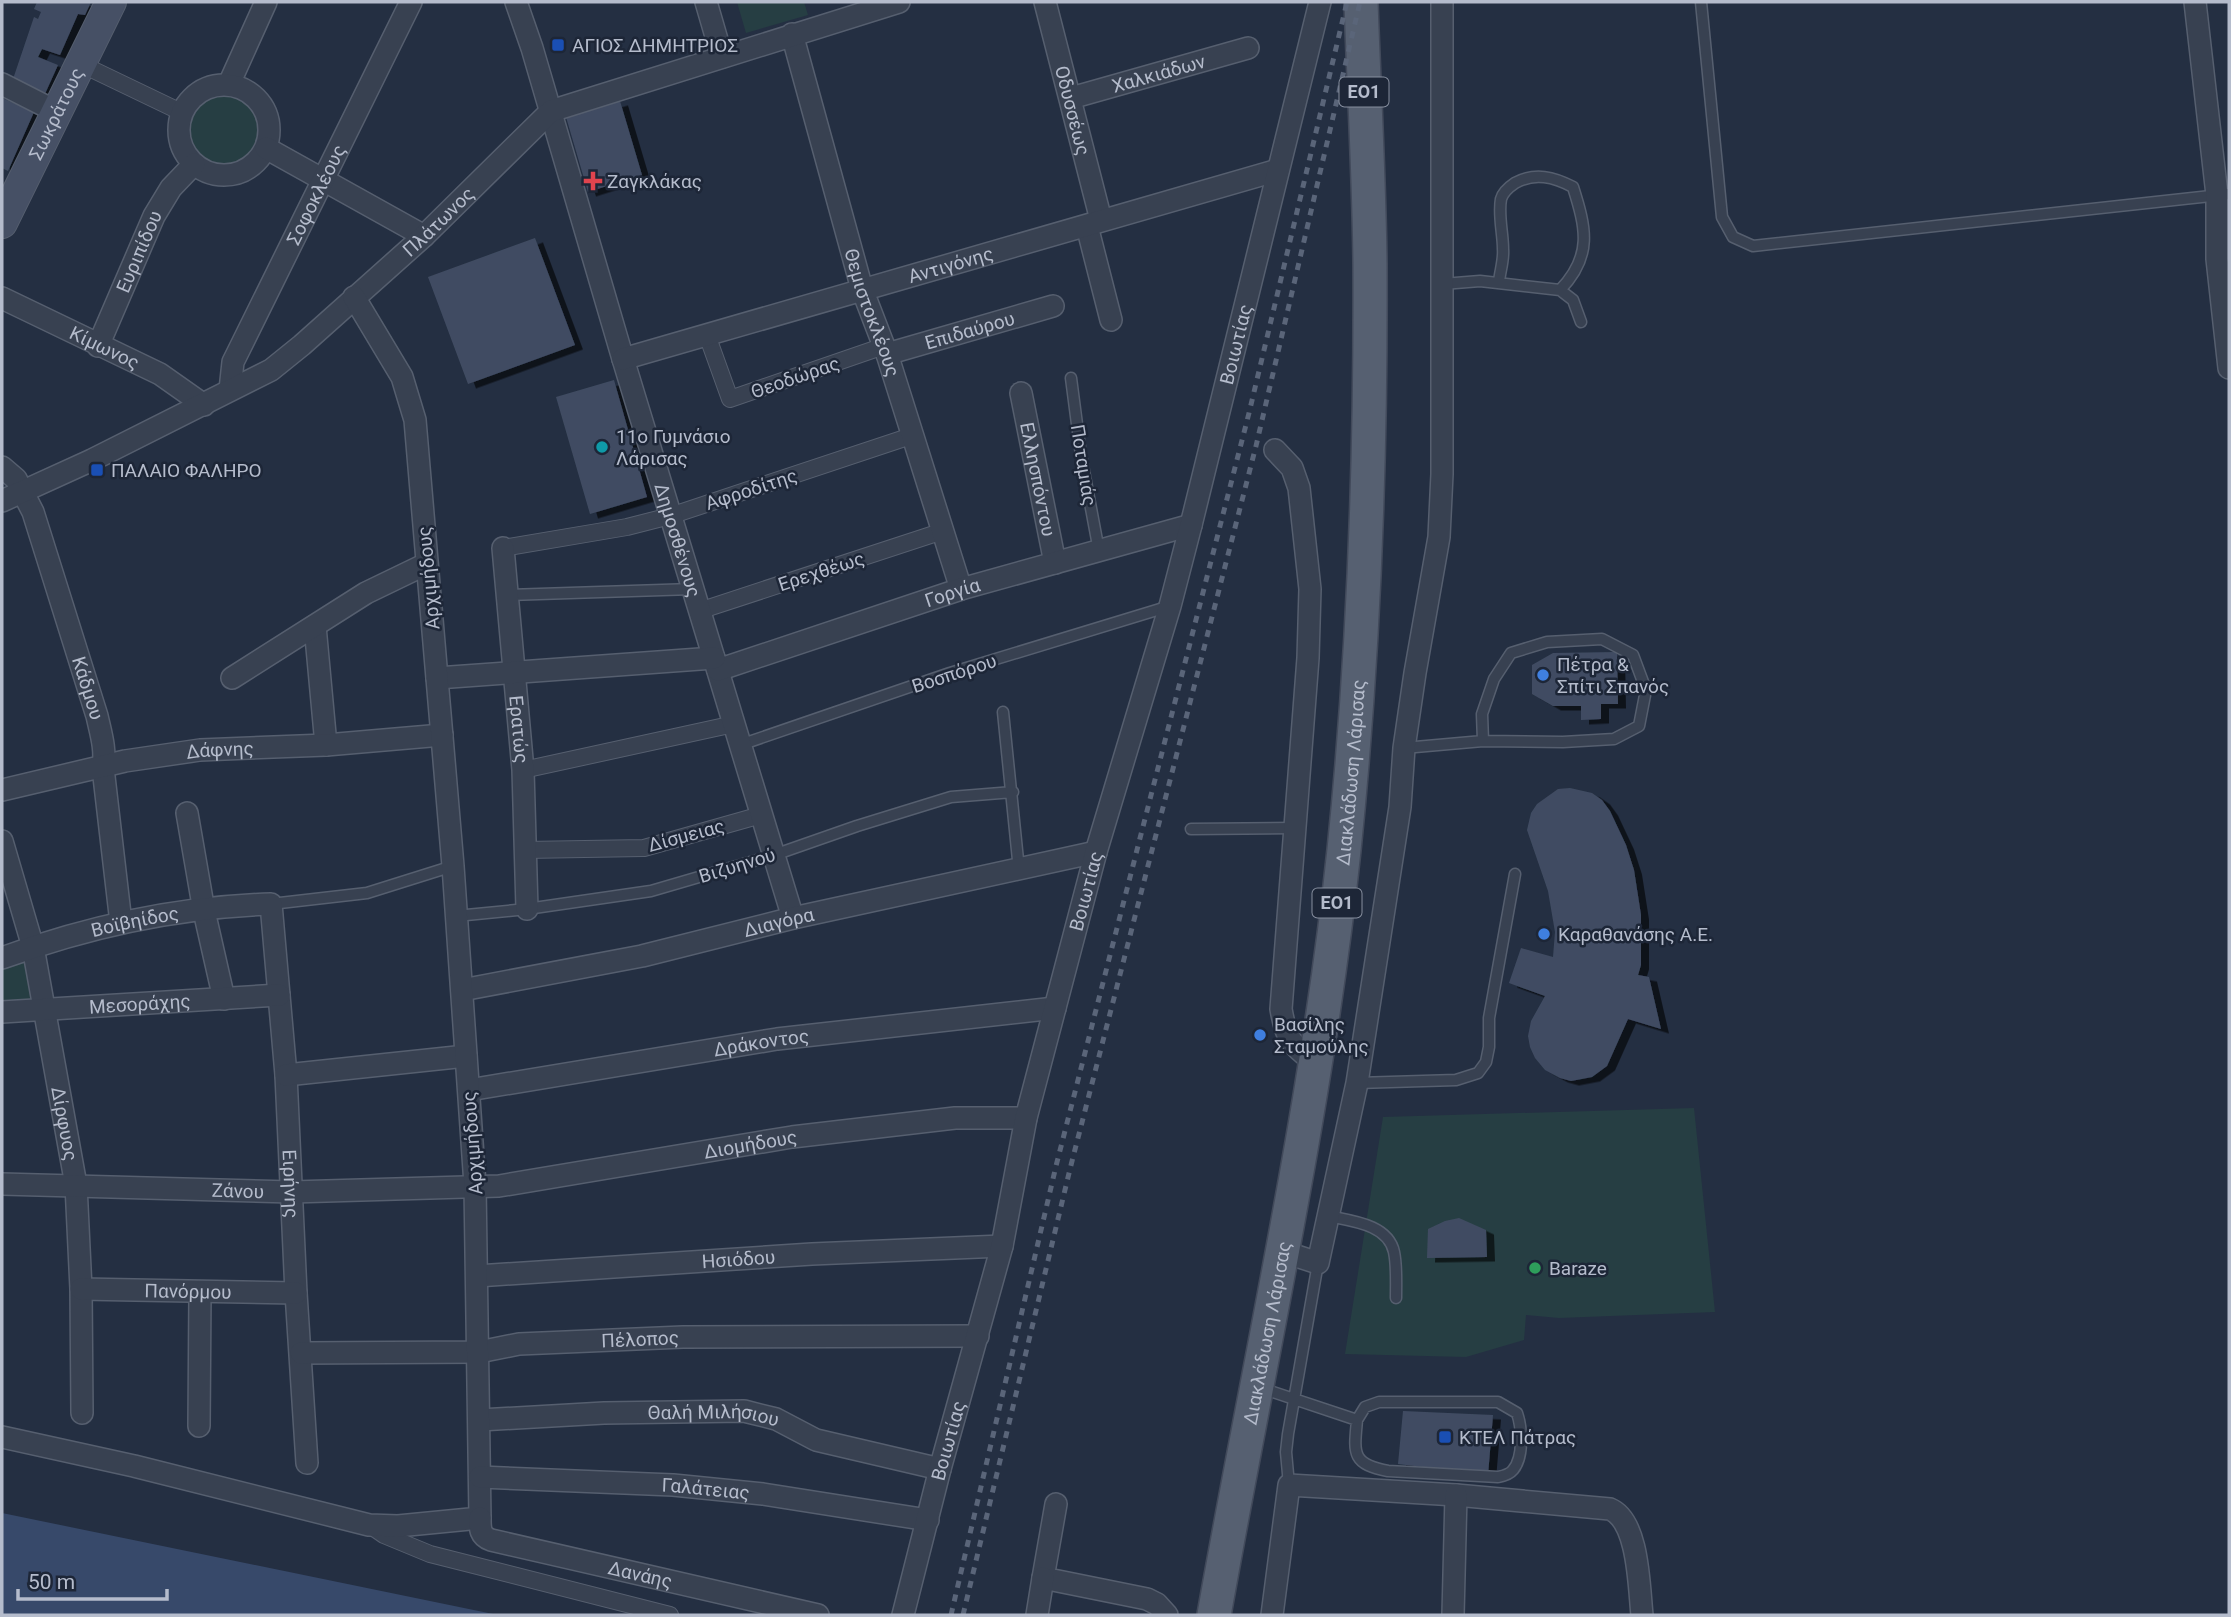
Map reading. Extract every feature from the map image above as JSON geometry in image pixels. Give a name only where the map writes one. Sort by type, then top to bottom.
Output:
[{"type":"main road","name":"Σωκράτους","points":[[2,223],[12,181],[57,112],[111,2]]},
{"type":"main road","name":"Διακλάδωση Λάρισας","points":[[1214,1615],[1314,1062],[1344,852],[1360,653],[1367,509],[1370,338],[1361,2]]},
{"type":"street","points":[[229,85],[266,2]]},
{"type":"street","name":"Σοφοκλέους","points":[[230,390],[233,362],[411,2]]},
{"type":"street","points":[[499,2],[517,6]]},
{"type":"street","points":[[706,2],[722,57]]},
{"type":"street","name":"Πλάτωνος","points":[[2,501],[204,405],[271,370],[424,236],[551,111],[792,34],[860,8],[899,2]]},
{"type":"street","name":"Οδυσσέως","points":[[1045,2],[1071,98],[1111,320]]},
{"type":"street","name":"Βοιωτίας","points":[[903,1615],[1002,1246],[1026,1118],[1096,852],[1170,606],[1191,525],[1320,2]]},
{"type":"street","points":[[1281,1251],[1318,1263],[1357,1083],[1400,807],[1404,748],[1415,673],[1439,537],[1443,474],[1442,2]]},
{"type":"street","points":[[2195,2],[2223,195],[2217,259],[2229,368]]},
{"type":"street","name":"Δημοσθένους","points":[[517,6],[551,111],[670,516],[793,918]]},
{"type":"street","name":"Θεμιστοκλέους","points":[[792,34],[862,289],[914,435],[961,589]]},
{"type":"street","name":"Χαλκιάδων","points":[[1071,98],[1248,48]]},
{"type":"street","points":[[81,64],[181,112]]},
{"type":"street","points":[[2,84],[57,112]]},
{"type":"street","points":[[229,85],[249,92],[260,103],[268,117],[270,132],[266,148],[259,159],[239,173],[214,175],[194,164],[183,152],[178,139],[178,126],[181,112],[197,92],[209,86],[229,85]]},
{"type":"street","points":[[266,148],[424,236]]},
{"type":"street","name":"Ευριπίδου","points":[[98,346],[154,216],[171,188],[194,164]]},
{"type":"street","name":"Αντιγόνης","points":[[623,359],[1278,170]]},
{"type":"street","name":"Αρχιμήδους","points":[[354,297],[402,377],[413,408],[438,678],[475,1185],[480,1518]]},
{"type":"street","name":"Κίμωνος","points":[[2,298],[160,374],[204,405]]},
{"type":"street","name":"Επιδαύρου","points":[[885,350],[1053,306]]},
{"type":"street","name":"Θεοδώρας","points":[[707,335],[730,399],[885,350]]},
{"type":"street","name":"Ελλησπόντου","points":[[1021,393],[1055,563]]},
{"type":"street","name":"Αφροδίτης","points":[[503,548],[596,534],[670,516],[914,435]]},
{"type":"street","points":[[1275,450],[1292,468],[1299,488],[1310,589],[1308,658],[1281,1009],[1286,1034],[1293,1046],[1314,1062]]},
{"type":"street","name":"Κάδμου","points":[[2,467],[16,480],[33,512],[97,716],[103,743],[103,768],[121,923]]},
{"type":"street","name":"Γοργία","points":[[438,678],[716,664],[961,589],[1191,525]]},
{"type":"street","name":"Ερεχθέως","points":[[699,611],[943,531]]},
{"type":"street","name":"Ερατώς","points":[[503,548],[523,770],[527,909]]},
{"type":"street","points":[[232,678],[366,593],[426,564]]},
{"type":"street","points":[[315,626],[326,745]]},
{"type":"street","points":[[523,770],[734,724]]},
{"type":"street","name":"Δάφνης","points":[[2,790],[125,761],[200,750],[326,745],[442,735]]},
{"type":"street","points":[[187,813],[204,911],[224,999]]},
{"type":"street","name":"Δίσμειας","points":[[525,850],[644,848],[761,815]]},
{"type":"street","name":"Δίρφυος","points":[[2,841],[33,947],[76,1185],[81,1289],[82,1413]]},
{"type":"street","name":"Διαγόρα","points":[[461,990],[642,956],[793,918],[1096,852]]},
{"type":"street","name":"Βοϊβηίδος","points":[[2,958],[121,923],[238,905],[271,905]]},
{"type":"street","name":"Ειρήνης","points":[[271,905],[286,1075],[307,1463]]},
{"type":"street","name":"Μεσοράχης","points":[[2,1012],[279,995]]},
{"type":"street","name":"Δράκοντος","points":[[469,1090],[777,1039],[1055,1008]]},
{"type":"street","points":[[286,1075],[466,1056]]},
{"type":"street","name":"Διομήδους","points":[[475,1185],[499,1186],[679,1155],[864,1128],[955,1118],[1026,1118]]},
{"type":"street","name":"Ζάνου","points":[[2,1184],[292,1192],[475,1185]]},
{"type":"street","name":"Ησιόδου","points":[[477,1276],[812,1254],[1002,1246]]},
{"type":"street","name":"Πανόρμου","points":[[81,1289],[296,1293]]},
{"type":"street","points":[[199,1426],[200,1293]]},
{"type":"street","name":"Πέλοπος","points":[[301,1353],[479,1352],[519,1344],[683,1337],[978,1336]]},
{"type":"street","name":"Θαλή Μιλήσιου","points":[[480,1420],[604,1413],[744,1411],[776,1419],[816,1440],[940,1469]]},
{"type":"street","points":[[2,1437],[134,1466],[369,1525],[398,1526],[480,1518]]},
{"type":"street","name":"Γαλάτειας","points":[[480,1477],[673,1485],[763,1494],[928,1520]]},
{"type":"street","points":[[1272,1615],[1289,1485],[1602,1507],[1617,1513],[1623,1519],[1632,1541],[1642,1615]]},
{"type":"street","points":[[1453,1615],[1456,1495]]},
{"type":"street","points":[[1037,1615],[1056,1504]]},
{"type":"street","name":"Δανάης","points":[[480,1518],[481,1531],[491,1540],[818,1615]]},
{"type":"street","points":[[369,1525],[384,1535],[430,1554],[670,1615]]},
{"type":"street","points":[[1043,1578],[1147,1599],[1157,1604],[1167,1615]]},
{"type":"lane","points":[[1701,2],[1722,217],[1733,237],[1753,246],[2223,195]]},
{"type":"lane","points":[[1499,282],[1504,252],[1501,197],[1509,187],[1524,179],[1543,176],[1573,187],[1583,220],[1583,247],[1578,267],[1560,290]]},
{"type":"lane","points":[[1443,284],[1480,281],[1560,290],[1573,300],[1581,322]]},
{"type":"lane","name":"Ποταμιάς","points":[[1071,378],[1081,455],[1099,552]]},
{"type":"lane","points":[[506,595],[693,589]]},
{"type":"lane","name":"Βοσπόρου","points":[[740,745],[950,673],[1170,606]]},
{"type":"lane","points":[[1404,748],[1483,741],[1563,742],[1614,739],[1639,726],[1646,690],[1633,655],[1602,639],[1547,642],[1511,653],[1494,678],[1482,714],[1483,741]]},
{"type":"lane","points":[[1003,712],[1019,870]]},
{"type":"lane","name":"Βιζυηνού","points":[[456,916],[651,891],[774,855],[951,797],[1013,792]]},
{"type":"lane","points":[[1191,829],[1295,828]]},
{"type":"lane","points":[[271,905],[367,892],[453,866]]},
{"type":"lane","points":[[1357,1083],[1455,1080],[1478,1073],[1486,1062],[1489,1047],[1489,1018],[1515,874]]},
{"type":"lane","points":[[1328,1216],[1365,1224],[1387,1237],[1394,1251],[1396,1298]]},
{"type":"lane","points":[[1289,1485],[1286,1452],[1318,1263]]},
{"type":"lane","points":[[1255,1386],[1357,1420]]},
{"type":"lane","points":[[1380,1402],[1497,1402],[1517,1413],[1521,1424],[1519,1458],[1515,1469],[1497,1477],[1370,1468],[1360,1461],[1355,1448],[1357,1420],[1365,1407],[1380,1402]]},
{"type":"green space","points":[[737,2],[804,2],[808,15],[746,33]]},
{"type":"green space","points":[[232,92],[245,98],[256,109],[262,122],[260,145],[245,162],[232,168],[216,168],[203,162],[188,145],[186,122],[192,109],[209,94]]},
{"type":"green space","points":[[26,960],[34,1004],[2,1004],[2,968]]},
{"type":"green space","name":"Baraze","points":[[1694,1108],[1715,1312],[1559,1318],[1526,1315],[1524,1340],[1466,1357],[1345,1354],[1383,1117]]},
{"type":"water","points":[[2,1513],[498,1615],[2,1615]]},
{"type":"building","points":[[37,2],[91,2],[85,15],[78,14],[60,55],[42,49],[38,57],[58,65],[44,96],[12,82],[34,17],[38,19],[41,12],[34,9]]},
{"type":"building","points":[[2,98],[34,112],[8,171],[2,168]]},
{"type":"building","points":[[620,101],[642,175],[588,192],[566,117]]},
{"type":"building","points":[[535,238],[575,345],[468,384],[428,277]]},
{"type":"building","name":"11ο Γυμνάσιο Λάρισας","points":[[614,380],[647,497],[590,514],[556,397]]},
{"type":"building","points":[[1617,652],[1618,704],[1601,704],[1601,719],[1581,720],[1581,706],[1553,706],[1532,694],[1532,665],[1553,653]]},
{"type":"building","points":[[1570,788],[1592,793],[1602,800],[1626,845],[1634,870],[1641,915],[1641,965],[1638,975],[1649,977],[1661,1029],[1628,1019],[1607,1066],[1592,1077],[1571,1081],[1545,1070],[1530,1047],[1528,1036],[1531,1021],[1545,996],[1509,983],[1521,948],[1553,957],[1555,932],[1548,891],[1527,830],[1531,813],[1537,804],[1558,789]]},
{"type":"building","points":[[1459,1218],[1486,1230],[1487,1257],[1427,1258],[1428,1229]]},
{"type":"building","points":[[1403,1411],[1493,1415],[1488,1475],[1398,1464]]},
{"type":"railway","points":[[951,1615],[1056,1166],[1249,413],[1347,2]]},
{"type":"railway","points":[[963,1615],[1070,1169],[1256,446],[1360,2]]},
{"type":"place","name":"ΑΓΙΟΣ ΔΗΜΗΤΡΙΟΣ","points":[[558,45]]},
{"type":"place","name":"Ζαγκλάκας","points":[[593,181]]},
{"type":"place","name":"11ο Γυμνάσιο Λάρισας","points":[[602,447]]},
{"type":"place","name":"ΠΑΛΑΙΟ ΦΑΛΗΡΟ","points":[[97,470]]},
{"type":"place","name":"Πέτρα & Σπίτι Σπανός","points":[[1543,675]]},
{"type":"place","name":"Καραθανάσης Α.Ε.","points":[[1544,934]]},
{"type":"place","name":"Βασίλης Σταμούλης","points":[[1260,1035]]},
{"type":"place","name":"Baraze","points":[[1535,1268]]},
{"type":"place","name":"ΚΤΕΛ Πάτρας","points":[[1445,1437]]}]
